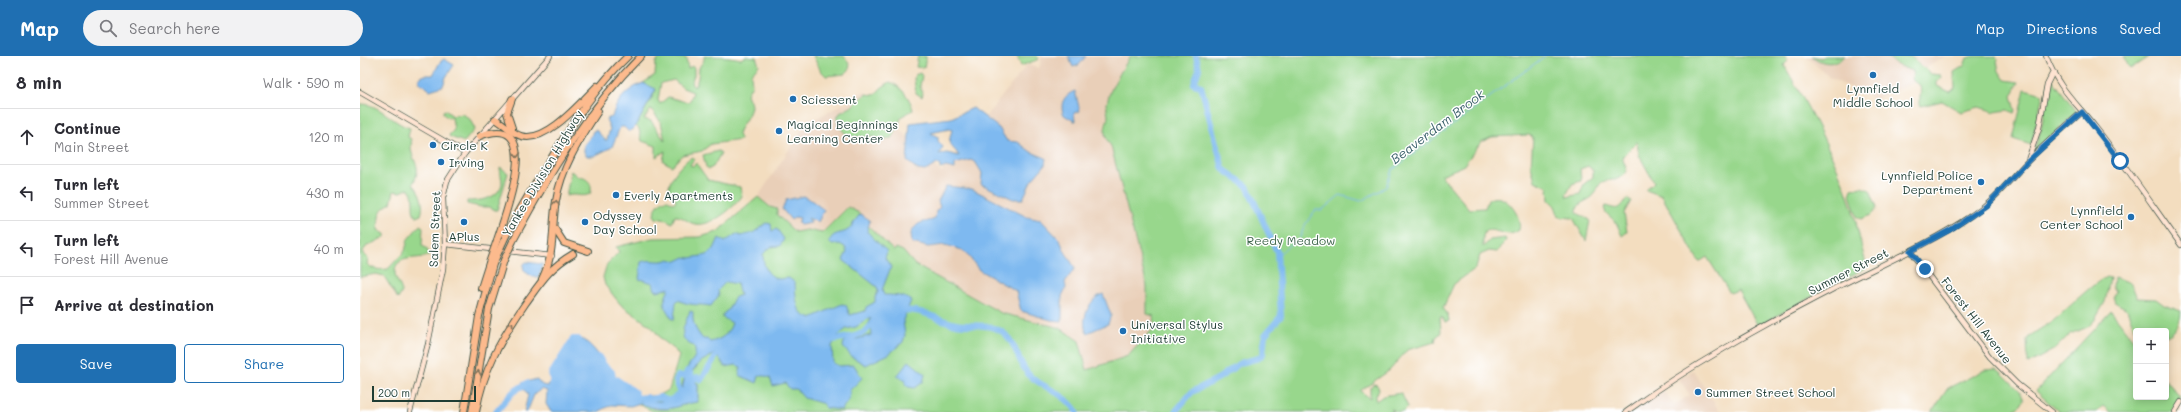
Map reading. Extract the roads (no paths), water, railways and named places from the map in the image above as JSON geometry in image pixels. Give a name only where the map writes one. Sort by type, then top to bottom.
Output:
[{"type":"highway","name":"Yankee Division Highway","points":[[464,412],[473,347],[486,285],[491,264],[500,241],[580,112],[628,56]]},
{"type":"highway","name":"Yankee Division Highway","points":[[472,412],[489,309],[504,260],[513,241],[587,119],[616,82],[641,56]]},
{"type":"highway","points":[[495,119],[515,133],[524,137],[533,136],[552,127],[570,114],[621,63]]},
{"type":"highway","points":[[476,412],[483,380],[497,348],[542,279],[552,256],[554,221],[558,191],[565,168],[587,127],[616,82]]},
{"type":"highway","points":[[512,99],[507,116],[515,133]]},
{"type":"highway","points":[[495,119],[499,127],[515,142],[518,157],[500,241]]},
{"type":"highway","points":[[480,136],[494,131],[508,135]]},
{"type":"highway","points":[[554,221],[556,232],[564,243],[588,251]]},
{"type":"highway","points":[[542,279],[555,265],[573,254]]},
{"type":"main road","name":"Salem Street","points":[[410,412],[440,284],[445,244],[444,193],[450,175],[465,152],[550,56]]},
{"type":"main road","points":[[2046,56],[2052,74],[2064,91],[2117,155],[2181,245]]},
{"type":"main road","points":[[2028,161],[2039,128],[2047,84],[2052,74]]},
{"type":"main road","points":[[360,92],[465,152]]},
{"type":"main road","name":"Summer Street","points":[[1626,412],[1679,376],[1730,346],[1822,295],[1910,251],[1953,227],[1986,206],[2028,161],[2082,112]]},
{"type":"main road","points":[[445,244],[552,256]]},
{"type":"main road","name":"Forest Hill Avenue","points":[[1910,251],[1990,357],[2017,384],[2052,412]]},
{"type":"main road","points":[[2175,412],[2181,402]]},
{"type":"water","points":[[1068,56],[1086,56],[1079,65],[1073,67]]},
{"type":"water","points":[[444,59],[454,65],[446,77],[443,86],[430,90],[419,82],[419,78],[425,75],[433,75],[440,62]]},
{"type":"water","points":[[643,83],[656,89],[636,126],[629,132],[624,127],[620,127],[612,147],[594,156],[587,156],[584,152],[584,145],[593,131],[596,130],[605,140],[607,140],[610,129],[606,119],[612,117],[619,101],[627,92]]},
{"type":"water","points":[[1075,91],[1080,111],[1074,113],[1074,121],[1064,115],[1062,104],[1065,97]]},
{"type":"water","points":[[973,108],[999,128],[1007,141],[1018,142],[1031,152],[1046,158],[1045,165],[1031,181],[1023,199],[1013,199],[981,184],[982,173],[976,163],[971,160],[955,164],[955,169],[946,167],[940,169],[940,165],[937,164],[925,171],[918,170],[907,161],[910,123],[951,118]],"holes":[[[949,129],[952,130],[950,144],[959,156],[947,153],[939,154],[943,147],[938,141],[938,137],[931,133]]]},
{"type":"water","points":[[946,186],[972,189],[1027,217],[1041,220],[1060,240],[1075,268],[1065,282],[1066,288],[1062,296],[1062,321],[1051,320],[1021,311],[1016,291],[979,270],[967,254],[959,249],[945,245],[928,247],[912,243],[911,233],[916,226],[935,219],[936,211],[940,207],[938,201]]},
{"type":"water","points":[[803,196],[824,210],[818,222],[808,218],[811,223],[800,225],[798,223],[800,218],[795,217],[791,220],[782,209],[786,200]]},
{"type":"water","points":[[861,214],[870,221],[867,231],[887,251],[885,258],[891,267],[882,290],[884,295],[902,296],[911,301],[903,320],[905,335],[903,342],[889,354],[866,365],[852,357],[843,347],[844,341],[849,336],[856,339],[871,335],[872,332],[868,325],[871,319],[869,318],[856,327],[846,329],[838,336],[832,346],[833,363],[839,366],[854,365],[862,378],[850,390],[849,400],[841,410],[825,408],[824,404],[804,398],[796,389],[790,389],[785,383],[773,386],[770,378],[765,376],[759,376],[757,383],[739,375],[741,367],[736,365],[725,367],[715,354],[702,361],[690,373],[698,385],[698,402],[664,409],[642,405],[640,403],[631,406],[611,405],[598,412],[551,412],[546,404],[547,391],[541,389],[534,395],[527,412],[524,412],[528,395],[522,386],[522,383],[537,379],[542,385],[548,386],[556,366],[573,339],[581,339],[589,344],[601,358],[603,365],[614,378],[636,394],[636,399],[641,401],[645,397],[654,401],[663,401],[680,393],[687,368],[695,356],[694,346],[684,339],[683,335],[684,326],[690,311],[693,312],[695,327],[703,339],[707,339],[710,342],[721,338],[729,331],[732,323],[722,317],[728,310],[734,298],[740,295],[737,284],[726,282],[718,290],[719,295],[711,306],[690,304],[678,300],[676,302],[674,319],[672,319],[664,304],[669,288],[659,291],[655,290],[653,283],[639,279],[641,262],[662,261],[669,259],[677,261],[685,257],[690,258],[707,255],[714,249],[719,238],[725,242],[736,234],[741,236],[753,233],[766,223],[771,224],[772,231],[777,229],[784,239],[780,246],[771,247],[763,254],[766,269],[771,275],[779,279],[789,278],[795,283],[797,304],[802,313],[811,318],[842,304],[846,305],[850,315],[865,311],[866,307],[875,302],[875,297],[878,292],[877,287],[843,260],[847,252],[845,247],[840,244],[832,245],[829,242],[833,236],[848,230]]},
{"type":"water","points":[[526,262],[542,264],[542,269],[538,277],[533,277],[524,271],[523,265]]},
{"type":"water","points":[[1103,294],[1111,315],[1108,324],[1087,333],[1085,328],[1085,316],[1087,310],[1098,296]]},
{"type":"water","points":[[909,361],[925,374],[923,382],[915,388],[908,387],[905,384],[906,380],[897,376]]},
{"type":"waterway","points":[[1175,412],[1192,392],[1219,378],[1240,363],[1259,358],[1263,354],[1265,335],[1281,316],[1277,252],[1247,186],[1223,169],[1201,86],[1194,84],[1199,69],[1196,56]]},
{"type":"waterway","name":"Beaverdam Brook","points":[[1277,256],[1290,244],[1298,242],[1305,225],[1315,210],[1322,210],[1340,195],[1361,201],[1386,187],[1392,170],[1545,56]]},
{"type":"waterway","points":[[900,311],[916,311],[956,324],[989,327],[1001,331],[1010,340],[1023,367],[1031,377],[1067,400],[1077,412]]},
{"type":"waterway","points":[[827,341],[855,336],[865,332],[874,322]]},
{"type":"waterway","points":[[552,382],[553,379],[551,374],[573,339],[578,339]]},
{"type":"waterway","points":[[599,357],[604,365],[612,372],[613,377],[635,392],[637,398],[647,397],[649,399],[660,397],[669,401],[681,393],[676,381],[678,376],[685,376],[687,371],[687,376],[691,374],[692,378],[695,379],[697,377],[701,380],[720,350]]},
{"type":"waterway","points":[[496,412],[513,392],[527,383]]},
{"type":"waterway","points":[[1073,412],[1074,408]]},
{"type":"place","name":"Lynnfield Middle School","points":[[1873,75]]},
{"type":"place","name":"Sciessent","points":[[793,99]]},
{"type":"place","name":"Magical Beginnings Learning Center","points":[[779,131]]},
{"type":"place","name":"Circle K","points":[[433,145]]},
{"type":"place","name":"Irving","points":[[441,162]]},
{"type":"place","name":"Lynnfield Police Department","points":[[1981,182]]},
{"type":"place","name":"Everly Apartments","points":[[616,195]]},
{"type":"place","name":"Lynnfield Center School","points":[[2131,217]]},
{"type":"place","name":"APlus","points":[[464,222]]},
{"type":"place","name":"Odyssey Day School","points":[[585,222]]},
{"type":"place","name":"Universal Stylus Initiative","points":[[1123,331]]},
{"type":"place","name":"Summer Street School","points":[[1698,392]]},
{"type":"park label","name":"Reedy Meadow","points":[[1291,240]]}]
